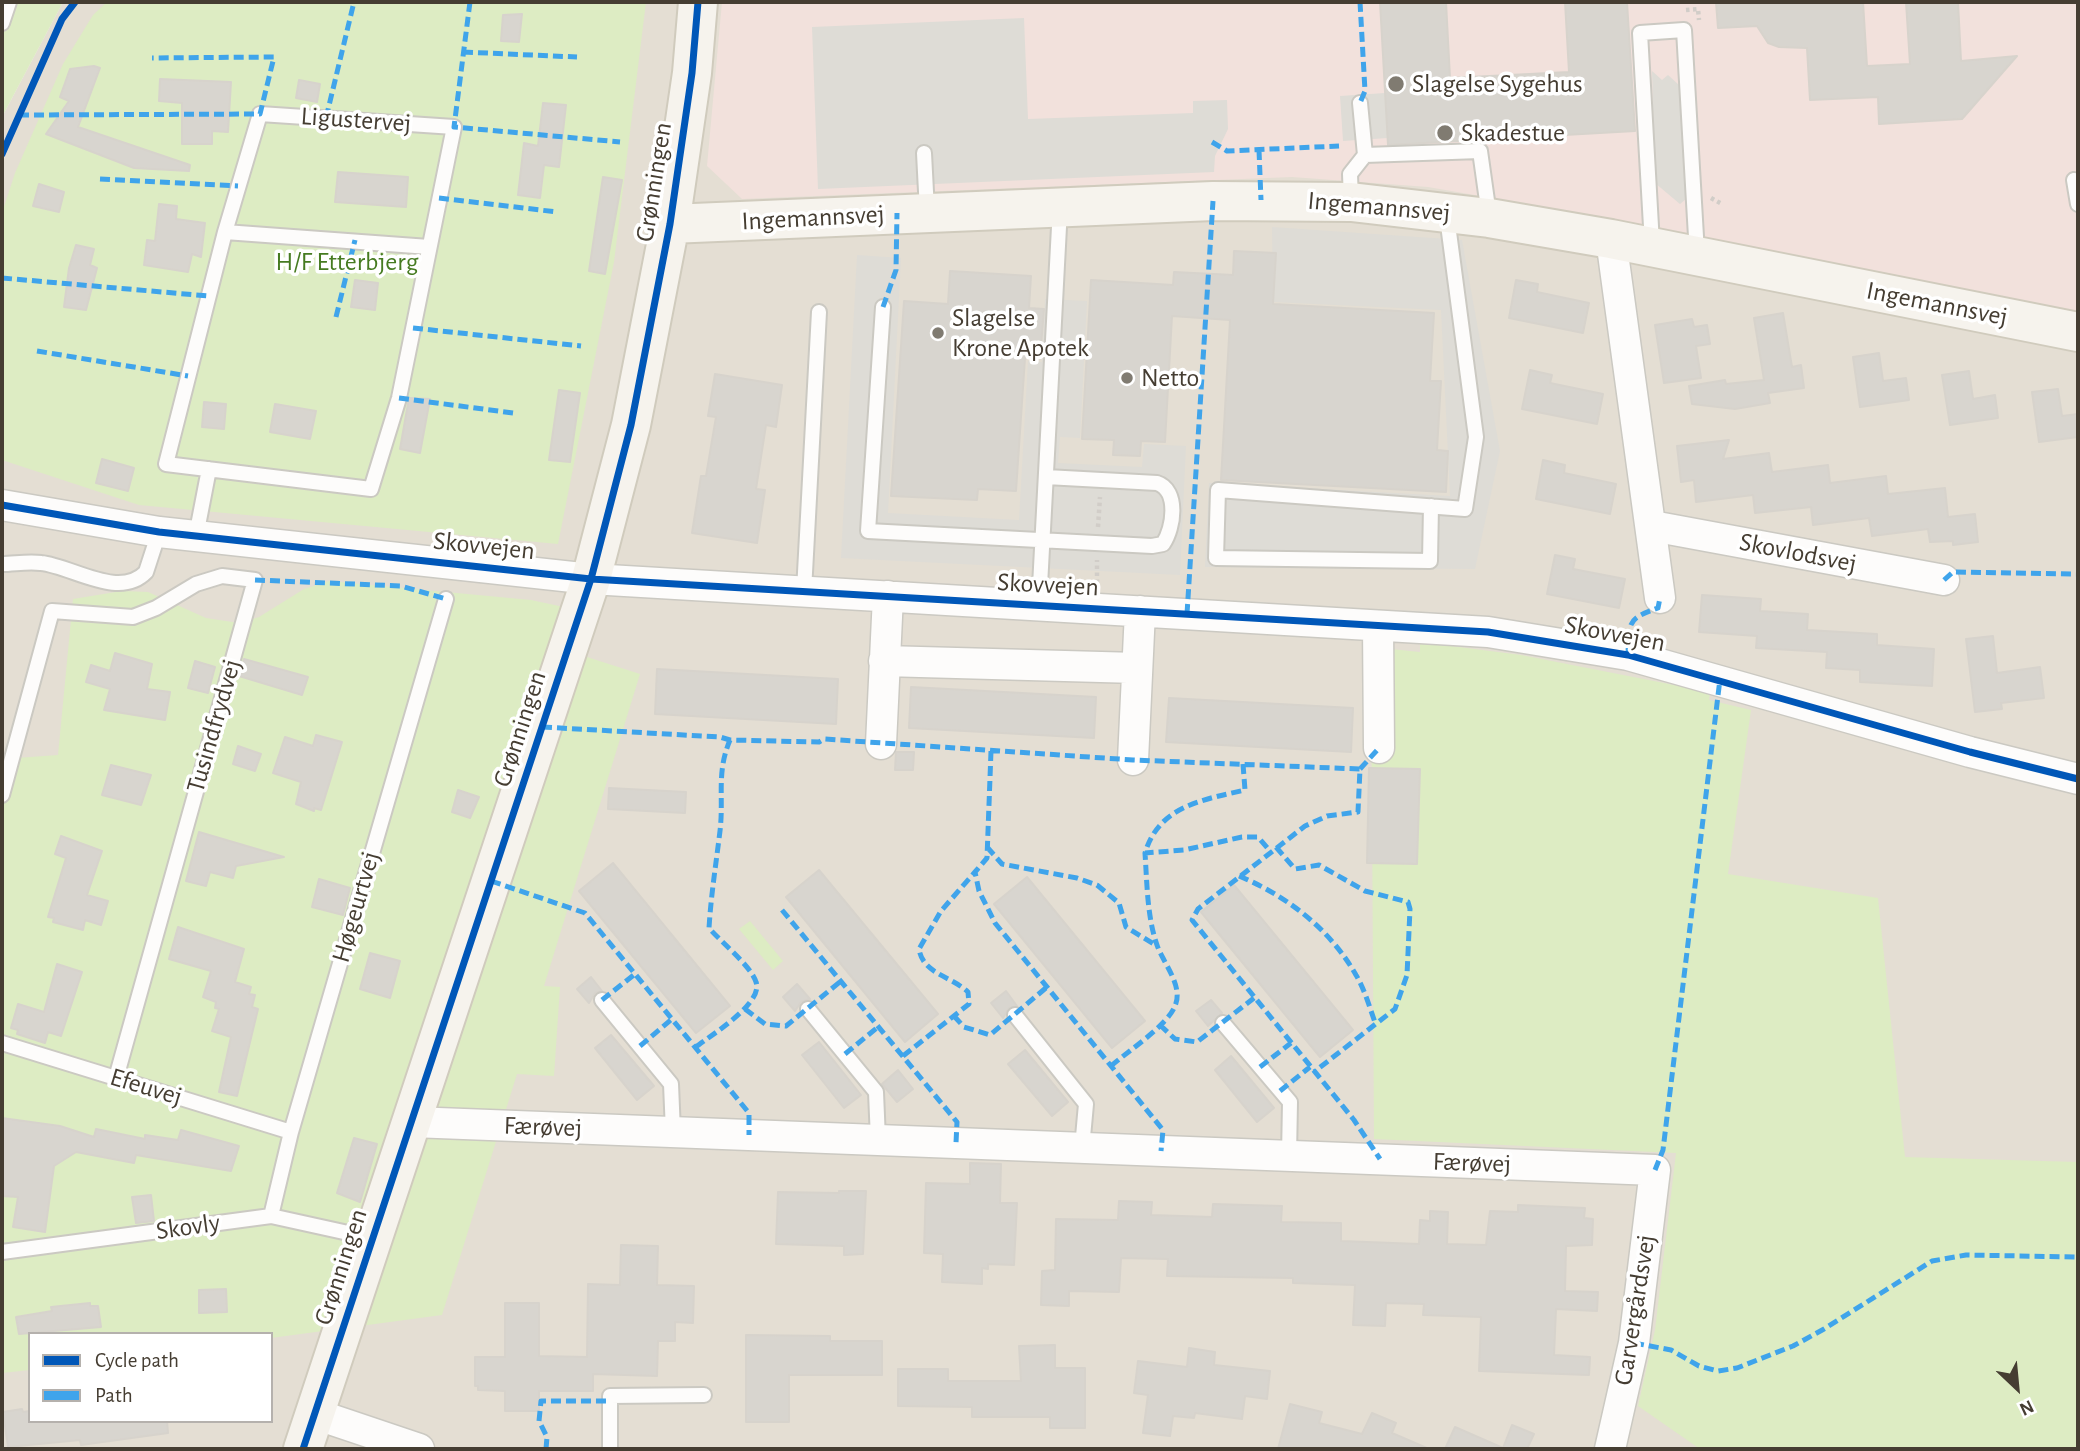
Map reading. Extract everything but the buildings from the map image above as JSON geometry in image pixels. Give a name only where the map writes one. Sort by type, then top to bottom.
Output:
[{"type":"main road","name":"Grønningen","points":[[309,1432],[592,579],[631,425],[670,224],[692,73],[698,2]]},
{"type":"main road","name":"Ingemannsvej","points":[[670,224],[1237,200],[1351,202],[1447,212],[1611,239],[2078,332]]},
{"type":"street","points":[[1611,239],[1653,526],[1660,598]]},
{"type":"street","name":"Skovvejen","points":[[2,505],[159,532],[592,579],[1488,632],[1628,655],[1970,752],[2078,779]]},
{"type":"street","name":"Skovlodsvej","points":[[1653,526],[1944,580]]},
{"type":"street","points":[[881,744],[888,596]]},
{"type":"street","points":[[1133,760],[1140,611]]},
{"type":"street","points":[[1378,626],[1379,748]]},
{"type":"street","points":[[884,661],[1137,668]]},
{"type":"street","name":"Færøvej","points":[[412,1122],[1655,1170]]},
{"type":"street","name":"Garvergårdsvej","points":[[1610,1449],[1634,1343],[1655,1170]]},
{"type":"street","points":[[309,1432],[419,1449]]},
{"type":"lane","points":[[2,23],[9,2]]},
{"type":"lane","points":[[1652,247],[1640,33],[1684,30],[1697,256]]},
{"type":"lane","points":[[1351,202],[1350,174],[1365,155],[1360,103]]},
{"type":"lane","name":"Ligustervej","points":[[260,114],[454,127],[399,398],[372,489],[166,464],[225,232],[260,114]]},
{"type":"lane","points":[[1365,155],[1480,151],[1489,218]]},
{"type":"lane","points":[[925,153],[927,212]]},
{"type":"lane","points":[[2074,180],[2078,204]]},
{"type":"lane","points":[[1039,605],[1060,207]]},
{"type":"lane","points":[[1431,506],[1430,561],[1216,558],[1218,490],[1431,506],[1465,509],[1476,437],[1447,212]]},
{"type":"lane","points":[[225,232],[429,247]]},
{"type":"lane","points":[[883,307],[868,531],[1044,538],[1152,546],[1163,544],[1169,535],[1172,495],[1167,486],[1157,483],[1046,477]]},
{"type":"lane","points":[[804,591],[819,312]]},
{"type":"lane","points":[[196,536],[209,469]]},
{"type":"lane","points":[[2,564],[41,563],[107,581],[126,583],[146,572],[159,532]]},
{"type":"lane","name":"Tusindfrydvej","points":[[2,795],[52,611],[133,617],[156,608],[197,584],[222,576],[255,580],[116,1078]]},
{"type":"lane","name":"Høgeurtvej","points":[[271,1216],[290,1132],[446,599]]},
{"type":"lane","points":[[602,1000],[671,1084],[673,1132]]},
{"type":"lane","points":[[808,1009],[876,1092],[878,1140]]},
{"type":"lane","points":[[1015,1015],[1086,1104],[1082,1148]]},
{"type":"lane","points":[[1223,1023],[1290,1102],[1289,1156]]},
{"type":"lane","name":"Efeuvej","points":[[2,1044],[290,1132]]},
{"type":"lane","name":"Skovly","points":[[2,1252],[271,1216],[373,1239]]},
{"type":"lane","points":[[610,1449],[610,1396],[704,1395]]},
{"type":"path","points":[[1708,199],[1722,204]]},
{"type":"shaded area","points":[[63,2],[2078,2],[2078,1449],[2,1449],[2,117]]},
{"type":"shaded area","name":"Slagelse Sygehus","points":[[722,2],[2078,2],[2078,317],[1602,217],[1428,187],[1292,177],[742,199],[707,166]]},
{"type":"shaded area","points":[[1024,18],[1028,119],[1193,113],[1193,101],[1227,100],[1228,129],[1215,156],[1214,172],[818,189],[812,27]]},
{"type":"shaded area","points":[[1652,71],[1662,80],[1668,75],[1680,86],[1687,198],[1680,204],[1655,183]]},
{"type":"shaded area","points":[[1385,93],[1388,138],[1343,141],[1340,96]]},
{"type":"shaded area","points":[[1272,227],[1462,240],[1500,451],[1475,569],[1205,567],[1209,483],[1450,496],[1441,310],[1273,302]]},
{"type":"shaded area","points":[[857,255],[901,258],[888,513],[1019,520],[1028,361],[1042,362],[1045,299],[1087,301],[1080,438],[1060,437],[1058,463],[1142,467],[1144,444],[1186,446],[1180,575],[841,558]]},
{"type":"green space","points":[[2,2],[63,2],[2,117]]},
{"type":"green space","name":"H/F Etterbjerg","points":[[107,2],[646,2],[614,262],[558,544],[139,505],[2,460],[2,213],[15,173],[63,64],[93,15]]},
{"type":"green space","points":[[329,581],[531,600],[592,613],[587,657],[640,674],[544,986],[560,987],[554,1076],[517,1074],[442,1315],[273,1338],[273,1332],[28,1332],[28,1370],[2,1373],[2,759],[58,755],[73,599],[122,591],[148,592],[206,618],[239,623],[259,617],[304,589]]},
{"type":"green space","points":[[1420,642],[1521,655],[1710,692],[1709,700],[1751,710],[1728,874],[1878,898],[1905,1157],[2078,1162],[2078,1449],[1700,1449],[1638,1406],[1655,1330],[1676,1153],[1374,1139],[1371,647],[1420,652]]},
{"type":"green space","points":[[750,921],[783,961],[773,970],[739,929]]},
{"type":"marked path","points":[[326,118],[354,2]]},
{"type":"marked path","points":[[470,2],[454,127],[620,142]]},
{"type":"marked path","points":[[1360,2],[1365,91],[1360,103]]},
{"type":"marked path","points":[[463,52],[577,57]]},
{"type":"marked path","points":[[19,115],[260,114],[274,57],[152,58]]},
{"type":"marked path","points":[[1212,142],[1227,151],[1339,146]]},
{"type":"marked path","points":[[1259,150],[1261,200]]},
{"type":"marked path","points":[[100,179],[238,186]]},
{"type":"marked path","points":[[439,198],[557,212]]},
{"type":"marked path","points":[[1187,614],[1213,201]]},
{"type":"marked path","points":[[883,307],[896,270],[897,213]]},
{"type":"marked path","points":[[336,317],[355,240]]},
{"type":"marked path","points":[[2,278],[208,296]]},
{"type":"marked path","points":[[413,328],[581,346]]},
{"type":"marked path","points":[[37,351],[188,376]]},
{"type":"marked path","points":[[399,398],[513,413]]},
{"type":"marked path","points":[[1944,580],[1953,572],[2078,574]]},
{"type":"marked path","points":[[255,580],[401,586],[446,599]]},
{"type":"marked path","points":[[1628,655],[1632,622],[1658,608],[1660,598]]},
{"type":"marked path","points":[[1655,1170],[1663,1150],[1720,679]]},
{"type":"marked path","points":[[542,727],[720,737],[730,740],[819,742],[824,739],[1133,760],[1360,769],[1358,812],[1327,816],[1305,826],[1198,909],[1192,920],[1354,1120],[1380,1159]]},
{"type":"marked path","points":[[696,1047],[744,1009],[756,990],[756,982],[748,969],[709,928],[720,831],[723,763],[730,740]]},
{"type":"marked path","points":[[1360,769],[1379,748]]},
{"type":"marked path","points":[[991,751],[987,858],[975,872],[979,891],[995,923],[1163,1130],[1161,1151]]},
{"type":"marked path","points":[[1243,764],[1245,790],[1198,802],[1171,815],[1160,825],[1145,853],[1184,850],[1242,837],[1258,837],[1270,851]]},
{"type":"marked path","points":[[987,847],[1002,864],[1077,878],[1097,885],[1119,903],[1126,927],[1157,946]]},
{"type":"marked path","points":[[1276,847],[1295,869],[1319,865],[1365,891],[1408,902],[1410,909],[1407,975],[1395,1009],[1314,1072]]},
{"type":"marked path","points":[[1111,1066],[1164,1022],[1171,1014],[1177,998],[1175,983],[1157,945],[1151,923],[1145,853]]},
{"type":"marked path","points":[[903,1056],[969,1004],[968,992],[926,964],[919,949],[941,911],[975,872]]},
{"type":"marked path","points":[[1239,876],[1290,904],[1334,943],[1359,981],[1376,1025]]},
{"type":"marked path","points":[[491,881],[585,913],[749,1113],[749,1135]]},
{"type":"marked path","points":[[782,910],[957,1122],[956,1143]]},
{"type":"marked path","points":[[602,1000],[635,974]]},
{"type":"marked path","points":[[745,1009],[765,1024],[786,1026],[841,981]]},
{"type":"marked path","points":[[954,1016],[964,1027],[990,1035],[1047,987]]},
{"type":"marked path","points":[[1160,1025],[1175,1039],[1197,1042],[1254,998]]},
{"type":"marked path","points":[[640,1046],[672,1019]]},
{"type":"marked path","points":[[845,1054],[878,1027]]},
{"type":"marked path","points":[[1260,1067],[1291,1043]]},
{"type":"marked path","points":[[1280,1091],[1310,1067]]},
{"type":"marked path","points":[[1634,1343],[1671,1350],[1699,1366],[1718,1371],[1737,1368],[1793,1346],[1824,1329],[1932,1261],[1966,1255],[2078,1257]]},
{"type":"marked path","points":[[546,1449],[547,1437],[539,1421],[541,1401],[610,1401]]},
{"type":"cycle path","points":[[2,154],[62,19],[75,2]]},
{"type":"cycle path","points":[[303,1449],[591,579],[631,425],[670,224],[692,73],[698,2]]},
{"type":"cycle path","points":[[2,505],[159,532],[591,579],[1488,632],[1628,655],[1970,752],[2078,779]]},
{"type":"place","name":"Slagelse Sygehus","points":[[1396,84]]},
{"type":"place","name":"Skadestue","points":[[1445,133]]},
{"type":"place","name":"Slagelse Krone Apotek","points":[[938,333]]},
{"type":"place","name":"Netto","points":[[1127,378]]}]
